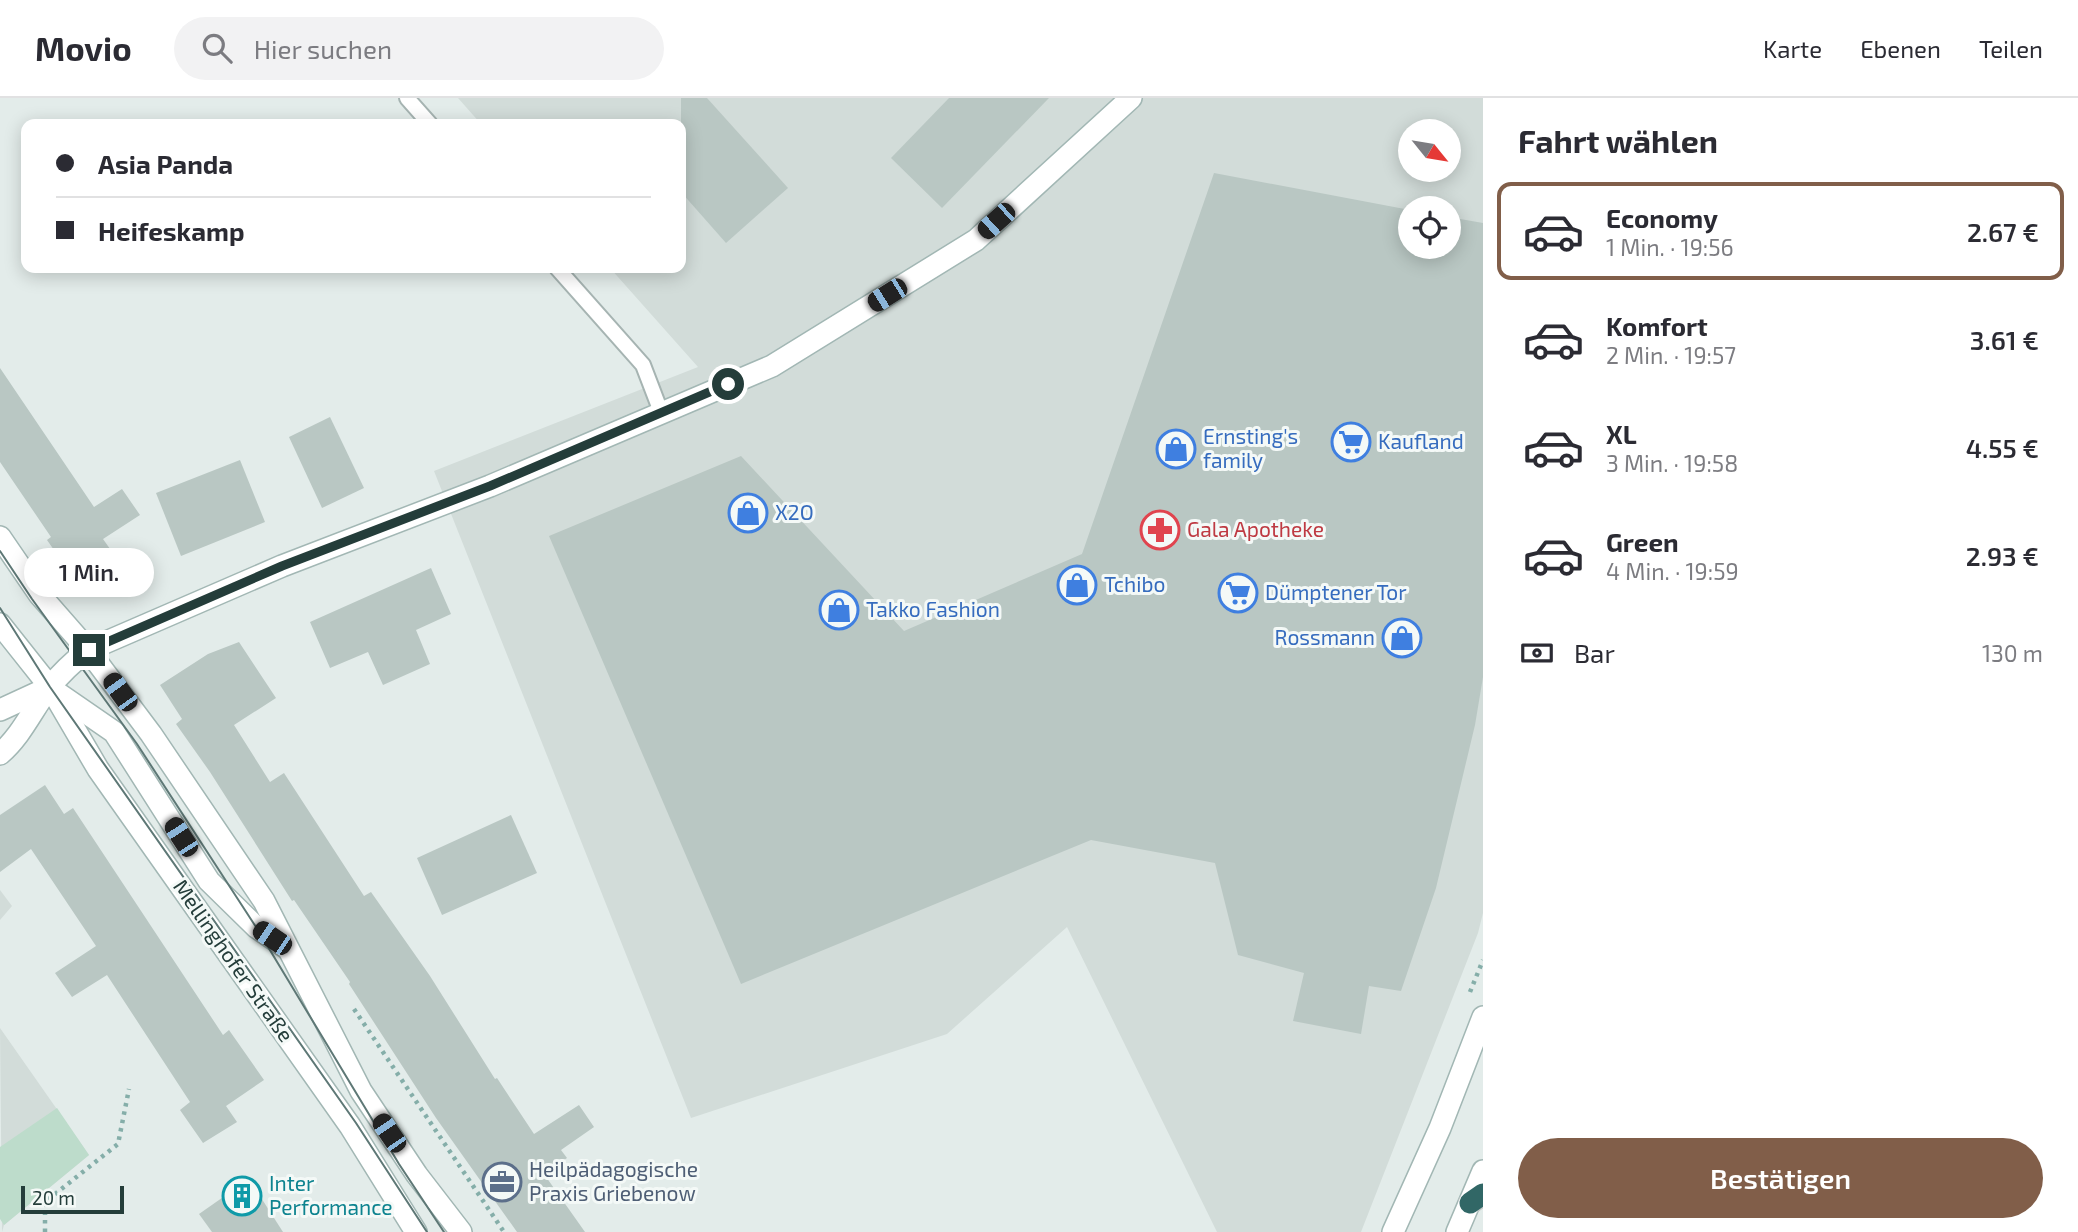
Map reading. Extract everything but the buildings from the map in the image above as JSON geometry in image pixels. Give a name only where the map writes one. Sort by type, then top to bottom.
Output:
[{"type":"street","points":[[0,754],[14,742],[50,687],[76,659],[89,650],[282,566],[490,486],[772,366],[976,240],[1131,98]]},
{"type":"street","name":"Mellinghofer Straße","points":[[0,537],[39,594],[89,650],[151,734],[264,901],[361,1091],[417,1175],[461,1232]]},
{"type":"street","name":"Mellinghofer Straße","points":[[0,624],[50,687],[98,769],[350,1126],[416,1232]]},
{"type":"street","points":[[0,709],[50,687]]},
{"type":"street","points":[[50,687],[114,732],[209,881],[256,927],[288,949]]},
{"type":"street","points":[[1393,1232],[1440,1128],[1483,1017]]},
{"type":"street","points":[[1457,1232],[1477,1199],[1483,1171]]},
{"type":"lane","points":[[407,98],[426,119]]},
{"type":"lane","points":[[561,273],[643,365],[661,412]]},
{"type":"path","points":[[352,1007],[504,1232]]},
{"type":"path","points":[[44,1232],[45,1202],[118,1144],[129,1089]]},
{"type":"shaded area","points":[[458,98],[1483,98],[1483,913],[1478,933],[1361,1232],[1217,1232],[1067,927],[947,1034],[691,1118],[434,471],[698,367],[614,273],[686,273],[686,119],[477,119]]},
{"type":"shaded area","points":[[0,890],[12,906],[0,920]]},
{"type":"shaded area","points":[[0,1028],[89,1155],[4,1225],[2,1232]]},
{"type":"green space","points":[[57,1108],[89,1155],[4,1225],[0,1219],[0,1147]]},
{"type":"tram line","points":[[0,551],[137,744],[256,927],[399,1164],[444,1232]]},
{"type":"tram line","points":[[0,608],[50,687],[356,1123],[427,1232]]},
{"type":"place","name":"Kaufland","points":[[1351,442]]},
{"type":"place","name":"Ernsting's family","points":[[1176,449]]},
{"type":"place","name":"X2O","points":[[748,513]]},
{"type":"place","name":"Gala Apotheke","points":[[1160,530]]},
{"type":"place","name":"Tchibo","points":[[1077,585]]},
{"type":"place","name":"Dümptener Tor","points":[[1238,593]]},
{"type":"place","name":"Takko Fashion","points":[[839,610]]},
{"type":"place","name":"Rossmann","points":[[1402,638]]},
{"type":"place","name":"Heilpädagogische Praxis Griebenow","points":[[502,1182]]},
{"type":"place","name":"Inter Performance","points":[[242,1196]]},
{"type":"route","points":[[89,650],[282,566],[490,486],[728,384]]}]
